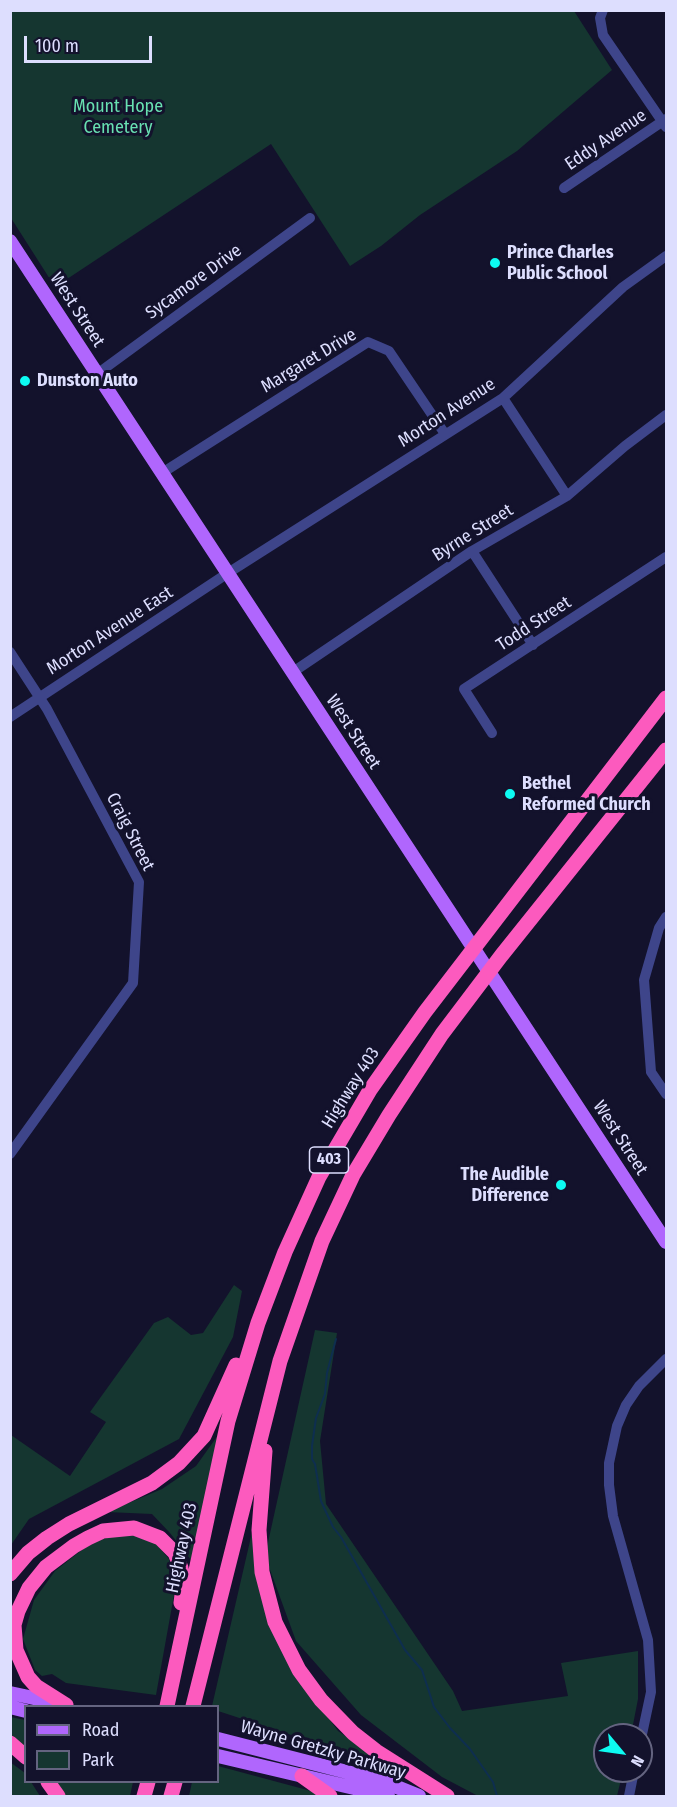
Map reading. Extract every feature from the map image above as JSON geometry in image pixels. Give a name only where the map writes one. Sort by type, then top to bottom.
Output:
[{"type":"highway","name":"Highway 403","points":[[167,1705],[228,1421],[258,1323],[285,1252],[307,1203],[370,1090],[432,1003],[666,698]]},
{"type":"highway","name":"403","points":[[194,1705],[280,1361],[322,1241],[353,1175],[442,1034],[501,956],[666,750]]},
{"type":"highway","points":[[10,1574],[28,1553],[46,1538],[78,1519],[152,1483],[193,1450],[204,1436],[245,1343],[258,1323]]},
{"type":"highway","points":[[280,1361],[280,1383],[263,1459],[259,1530],[262,1572],[275,1622],[298,1670],[321,1700],[342,1722],[376,1751],[447,1797]]},
{"type":"highway","points":[[67,1705],[43,1692],[28,1677],[16,1650],[14,1625],[25,1596],[38,1576],[74,1546],[103,1531],[134,1528],[160,1538],[175,1554],[181,1568],[183,1587],[174,1677]]},
{"type":"highway","points":[[10,1743],[24,1755]]},
{"type":"highway","points":[[302,1776],[330,1797]]},
{"type":"highway","points":[[49,1783],[58,1797]]},
{"type":"main road","name":"West Street","points":[[10,241],[666,1242]]},
{"type":"main road","points":[[10,1693],[64,1705]]},
{"type":"main road","name":"Wayne Gretzky Parkway","points":[[219,1739],[382,1782],[419,1797]]},
{"type":"main road","name":"Wayne Gretzky Parkway","points":[[219,1756],[388,1797]]},
{"type":"street","points":[[603,10],[600,18],[603,35],[665,123]]},
{"type":"street","name":"Eddy Avenue","points":[[564,188],[665,123]]},
{"type":"street","name":"Sycamore Drive","points":[[97,374],[310,218]]},
{"type":"street","name":"Morton Avenue","points":[[228,573],[503,398],[622,287],[666,256]]},
{"type":"street","name":"Margaret Drive","points":[[162,473],[368,342],[389,351],[445,434]]},
{"type":"street","points":[[503,398],[567,496]]},
{"type":"street","name":"Byrne Street","points":[[293,672],[472,551],[567,496],[625,446],[666,415]]},
{"type":"street","points":[[472,551],[533,645]]},
{"type":"street","name":"Todd Street","points":[[492,733],[464,689],[666,557]]},
{"type":"street","name":"Morton Avenue East","points":[[10,717],[228,573]]},
{"type":"street","name":"Craig Street","points":[[10,652],[40,697],[139,882],[133,983],[10,1154]]},
{"type":"street","points":[[666,917],[659,928],[644,980],[651,1072],[666,1094]]},
{"type":"street","points":[[644,1723],[651,1692],[648,1640],[613,1516],[609,1462],[617,1426],[626,1405],[639,1386],[666,1359]]},
{"type":"green space","name":"Mount Hope Cemetery","points":[[11,10],[574,11],[612,70],[517,151],[420,215],[381,246],[350,266],[271,144],[55,287],[11,218]]},
{"type":"green space","points":[[234,1285],[242,1291],[233,1337],[179,1439],[29,1519],[11,1545],[11,1435],[70,1476],[106,1422],[90,1412],[154,1323],[168,1317],[191,1335],[203,1333]]},
{"type":"green space","points":[[315,1330],[337,1333],[320,1441],[326,1504],[453,1691],[462,1711],[568,1696],[561,1663],[638,1651],[638,1699],[633,1723],[593,1723],[593,1783],[620,1783],[617,1796],[478,1796],[442,1777],[361,1715],[296,1641],[265,1556]]},
{"type":"green space","points":[[226,1424],[191,1560],[152,1514],[107,1512],[162,1489],[196,1466]]},
{"type":"green space","points":[[253,1528],[254,1550],[304,1684],[338,1731],[392,1768],[219,1711],[219,1705],[212,1705]]},
{"type":"green space","points":[[125,1533],[151,1538],[169,1559],[174,1595],[156,1695],[66,1683],[52,1674],[42,1676],[35,1670],[23,1639],[34,1600],[55,1571],[92,1542]]},
{"type":"green space","points":[[11,1717],[24,1720],[24,1749],[11,1739]]},
{"type":"green space","points":[[10,1762],[24,1772],[24,1783],[32,1783],[40,1796],[11,1796]]},
{"type":"green space","points":[[219,1766],[311,1791],[320,1796],[189,1796],[192,1783],[219,1783]]},
{"type":"green space","points":[[56,1783],[133,1783],[130,1796],[66,1796]]},
{"type":"waterway","points":[[336,1339],[327,1373],[325,1394],[316,1418],[312,1446],[312,1459],[315,1464],[321,1501],[333,1527],[341,1537],[405,1650],[422,1670],[434,1707],[470,1749],[493,1782],[497,1796]]},
{"type":"place","name":"Prince Charles Public School","points":[[495,263]]},
{"type":"place","name":"Dunston Auto","points":[[25,381]]},
{"type":"place","name":"Bethel Reformed Church","points":[[510,794]]},
{"type":"place","name":"The Audible Difference","points":[[561,1185]]}]
